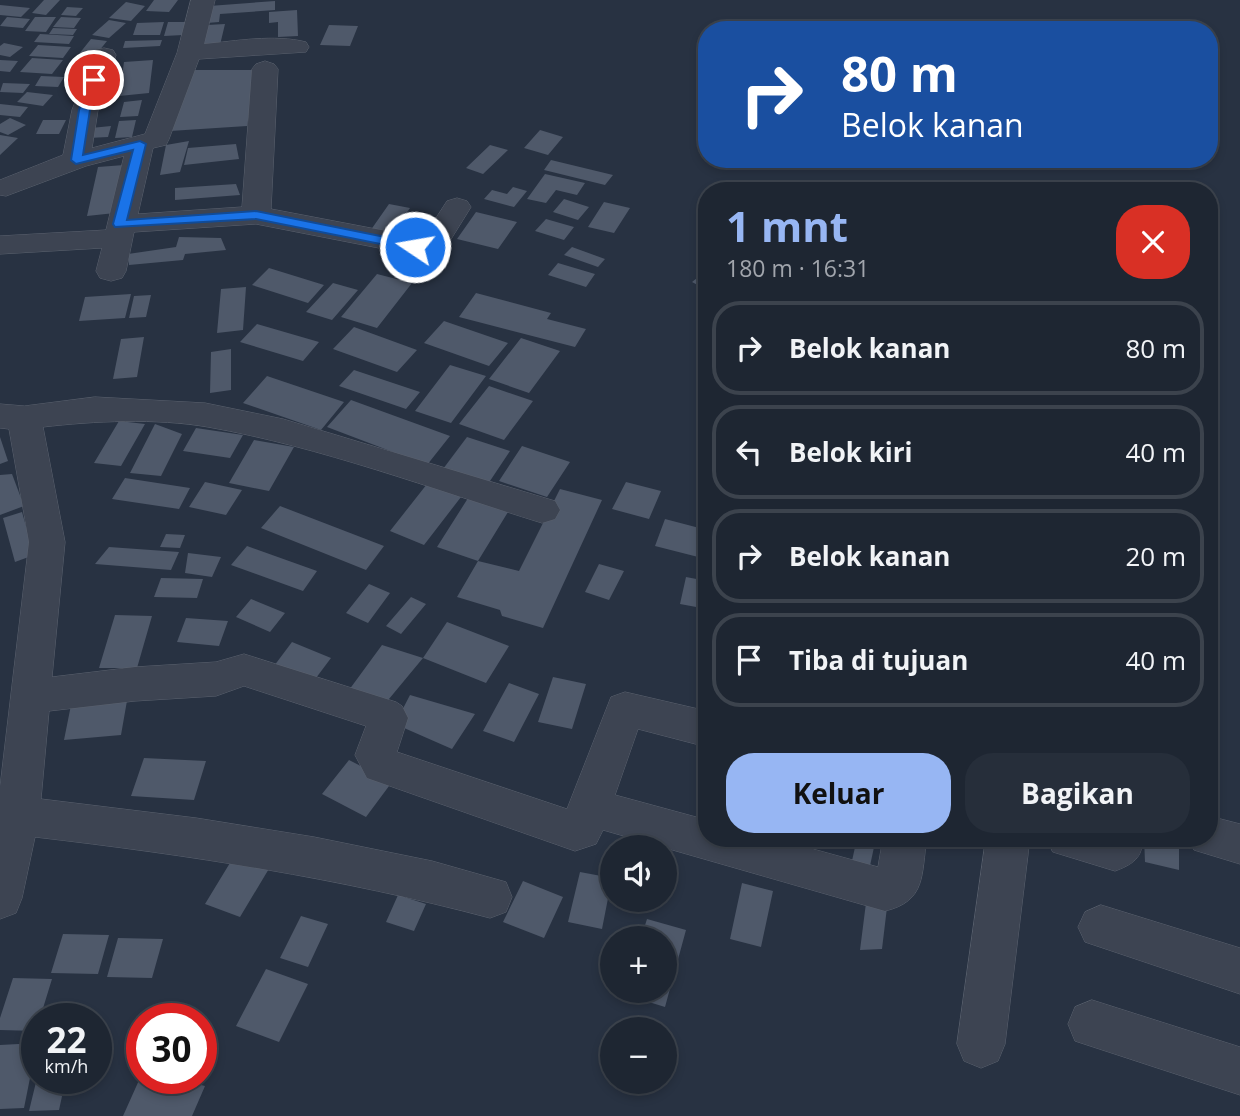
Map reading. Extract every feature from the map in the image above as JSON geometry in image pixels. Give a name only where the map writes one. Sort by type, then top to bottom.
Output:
[{"type":"street","points":[[0,224],[9,195],[3,188],[76,160],[153,141],[159,135],[189,53],[203,0]]},
{"type":"street","points":[[189,53],[246,47],[297,47]]},
{"type":"street","points":[[76,160],[85,110],[104,55]]},
{"type":"street","points":[[256,215],[265,69]]},
{"type":"street","points":[[111,271],[140,144]]},
{"type":"street","points":[[0,245],[256,215],[425,248],[433,246],[457,207]]},
{"type":"street","points":[[0,898],[18,816],[47,542],[12,417],[95,409],[205,415],[283,431],[542,510]]},
{"type":"street","points":[[30,697],[135,684],[216,679],[244,670],[388,718],[388,726],[374,753],[375,760],[382,765],[575,831],[581,830],[625,709],[698,727]]},
{"type":"street","points":[[589,807],[698,838]]},
{"type":"street","points":[[18,816],[175,833],[371,867],[490,897]]},
{"type":"street","points":[[1218,838],[1240,844]]},
{"type":"street","points":[[732,847],[885,890],[894,888],[898,883],[904,847]]},
{"type":"street","points":[[981,1044],[1007,847]]},
{"type":"street","points":[[1101,847],[1115,851],[1120,847]]},
{"type":"street","points":[[1101,927],[1240,971]]},
{"type":"street","points":[[1093,1024],[1240,1071]]},
{"type":"building","points":[[44,0],[60,0],[46,15],[32,13]]},
{"type":"building","points":[[154,0],[178,0],[169,12],[146,11]]},
{"type":"building","points":[[275,1],[275,10],[220,14],[219,22],[207,23],[209,6]]},
{"type":"building","points":[[126,2],[145,6],[131,21],[109,18]]},
{"type":"building","points":[[0,5],[30,8],[21,17],[0,15]]},
{"type":"building","points":[[67,7],[83,8],[76,16],[61,15]]},
{"type":"building","points":[[297,10],[298,36],[278,37],[278,22],[269,23],[269,12]]},
{"type":"building","points":[[7,17],[30,19],[23,28],[0,26]]},
{"type":"building","points":[[35,17],[56,17],[46,32],[25,31]]},
{"type":"building","points":[[61,17],[81,18],[74,28],[53,27]]},
{"type":"building","points":[[109,20],[126,23],[109,38],[92,35]]},
{"type":"building","points":[[164,22],[160,35],[133,35],[137,23]]},
{"type":"building","points":[[168,22],[187,22],[183,35],[164,36]]},
{"type":"building","points":[[225,24],[220,45],[204,46],[207,25]]},
{"type":"building","points":[[329,25],[358,26],[350,46],[320,45]]},
{"type":"building","points":[[53,28],[77,29],[73,35],[49,34]]},
{"type":"building","points":[[40,34],[74,36],[69,44],[34,42]]},
{"type":"building","points":[[91,39],[107,41],[95,56],[79,54]]},
{"type":"building","points":[[162,40],[160,46],[123,48],[125,41]]},
{"type":"building","points":[[4,43],[23,47],[10,57],[0,55],[0,46]]},
{"type":"building","points":[[38,45],[71,47],[63,58],[29,56]]},
{"type":"building","points":[[32,58],[63,60],[52,74],[20,72]]},
{"type":"building","points":[[0,60],[18,61],[10,72],[0,71]]},
{"type":"building","points":[[153,60],[149,93],[119,96],[124,62]]},
{"type":"building","points":[[186,70],[257,70],[247,126],[170,131]]},
{"type":"building","points":[[41,76],[64,77],[58,87],[35,86]]},
{"type":"building","points":[[3,83],[30,84],[23,93],[0,92]]},
{"type":"building","points":[[27,92],[53,95],[43,106],[17,102]]},
{"type":"building","points":[[142,100],[138,116],[120,117],[124,102]]},
{"type":"building","points":[[0,104],[28,107],[20,117],[0,115]]},
{"type":"building","points":[[10,118],[26,125],[8,135],[0,132],[0,124]]},
{"type":"building","points":[[43,120],[66,120],[59,134],[36,134]]},
{"type":"building","points":[[136,120],[132,137],[115,138],[119,121]]},
{"type":"building","points":[[111,126],[108,137],[88,138],[91,128]]},
{"type":"building","points":[[540,130],[563,137],[548,155],[524,148]]},
{"type":"building","points":[[0,135],[18,138],[0,155]]},
{"type":"building","points":[[189,141],[180,172],[160,175],[166,145]]},
{"type":"building","points":[[236,144],[239,159],[184,165],[188,148]]},
{"type":"building","points":[[490,145],[508,150],[483,174],[466,168]]},
{"type":"building","points":[[551,160],[613,175],[605,185],[544,170]]},
{"type":"building","points":[[124,165],[115,213],[87,216],[98,167]]},
{"type":"building","points":[[545,174],[585,183],[577,195],[556,190],[546,203],[527,199]]},
{"type":"building","points":[[236,184],[240,195],[175,200],[175,188]]},
{"type":"building","points":[[513,187],[527,191],[514,207],[484,199],[492,190],[507,194]]},
{"type":"building","points":[[564,199],[589,207],[578,220],[553,212]]},
{"type":"building","points":[[604,202],[630,208],[614,233],[588,227]]},
{"type":"building","points":[[389,204],[410,208],[389,238],[368,234]]},
{"type":"building","points":[[476,212],[517,222],[498,249],[457,239]]},
{"type":"building","points":[[546,219],[574,227],[564,240],[535,231]]},
{"type":"building","points":[[179,237],[221,238],[226,250],[185,254],[183,260],[129,265],[128,254],[176,247]]},
{"type":"building","points":[[572,247],[605,259],[598,267],[564,255]]},
{"type":"building","points":[[409,252],[435,258],[419,281],[391,271]]},
{"type":"building","points":[[558,263],[595,274],[586,287],[548,275]]},
{"type":"building","points":[[269,268],[324,285],[308,303],[252,285]]},
{"type":"building","points":[[377,274],[412,283],[377,328],[341,317]]},
{"type":"building","points":[[333,283],[358,290],[332,320],[306,312]]},
{"type":"building","points":[[246,287],[243,330],[217,333],[221,289]]},
{"type":"building","points":[[476,293],[551,313],[547,319],[586,329],[575,347],[459,317]]},
{"type":"building","points":[[131,294],[125,318],[79,321],[85,297]]},
{"type":"building","points":[[151,295],[146,317],[129,318],[134,296]]},
{"type":"building","points":[[444,321],[508,343],[489,366],[424,343]]},
{"type":"building","points":[[257,324],[319,342],[303,361],[240,342]]},
{"type":"building","points":[[354,327],[417,350],[397,372],[333,349]]},
{"type":"building","points":[[144,337],[137,377],[113,379],[121,339]]},
{"type":"building","points":[[521,338],[560,351],[529,393],[489,379]]},
{"type":"building","points":[[231,349],[231,390],[210,393],[211,352]]},
{"type":"building","points":[[450,365],[486,376],[451,423],[415,411]]},
{"type":"building","points":[[354,370],[420,392],[406,409],[339,386]]},
{"type":"building","points":[[267,376],[344,402],[321,430],[243,403]]},
{"type":"building","points":[[489,386],[533,401],[504,440],[459,424]]},
{"type":"building","points":[[351,400],[450,436],[427,465],[327,427]]},
{"type":"building","points":[[119,421],[145,424],[121,466],[94,463]]},
{"type":"building","points":[[155,424],[182,434],[161,476],[130,473]]},
{"type":"building","points":[[196,428],[243,435],[230,458],[183,451]]},
{"type":"building","points":[[0,437],[8,461],[0,464]]},
{"type":"building","points":[[467,437],[510,451],[488,484],[443,469]]},
{"type":"building","points":[[254,440],[294,447],[269,491],[229,483]]},
{"type":"building","points":[[522,446],[570,462],[547,497],[499,481]]},
{"type":"building","points":[[12,474],[24,506],[0,515],[0,475]]},
{"type":"building","points":[[125,478],[190,488],[179,509],[112,499]]},
{"type":"building","points":[[205,482],[242,490],[226,515],[189,507]]},
{"type":"building","points":[[626,482],[661,491],[649,519],[612,509]]},
{"type":"building","points":[[427,484],[461,497],[424,545],[390,531]]},
{"type":"building","points":[[560,489],[602,500],[543,628],[502,616],[500,610],[457,597],[478,561],[519,571]]},
{"type":"building","points":[[470,495],[511,507],[478,561],[437,547]]},
{"type":"building","points":[[280,506],[384,546],[366,570],[261,528]]},
{"type":"building","points":[[22,512],[34,555],[15,562],[3,518]]},
{"type":"building","points":[[665,519],[698,528],[698,557],[655,546]]},
{"type":"building","points":[[166,534],[185,535],[180,548],[160,547]]},
{"type":"building","points":[[247,546],[317,571],[303,591],[231,565]]},
{"type":"building","points":[[109,547],[179,552],[171,570],[95,564]]},
{"type":"building","points":[[188,553],[221,557],[212,577],[185,573]]},
{"type":"building","points":[[599,564],[624,571],[609,600],[585,592]]},
{"type":"building","points":[[686,577],[698,579],[698,607],[680,604]]},
{"type":"building","points":[[161,578],[203,579],[197,598],[154,597]]},
{"type":"building","points":[[369,584],[390,593],[368,623],[346,613]]},
{"type":"building","points":[[411,597],[426,604],[401,634],[386,626]]},
{"type":"building","points":[[251,599],[285,613],[270,632],[236,617]]},
{"type":"building","points":[[115,615],[152,616],[137,668],[99,668]]},
{"type":"building","points":[[186,618],[228,621],[219,646],[177,642]]},
{"type":"building","points":[[447,622],[509,646],[486,683],[423,658]]},
{"type":"building","points":[[292,642],[331,658],[313,682],[274,666]]},
{"type":"building","points":[[382,645],[423,658],[384,705],[349,690]]},
{"type":"building","points":[[553,677],[586,684],[572,729],[538,722]]},
{"type":"building","points":[[509,683],[539,694],[514,742],[483,731]]},
{"type":"building","points":[[128,695],[121,735],[64,740],[72,700]]},
{"type":"building","points":[[410,695],[475,714],[452,749],[395,724]]},
{"type":"building","points":[[144,758],[206,761],[194,800],[131,796]]},
{"type":"building","points":[[349,760],[392,782],[366,817],[322,794]]},
{"type":"building","points":[[855,847],[874,847],[868,875],[850,870]]},
{"type":"building","points":[[1144,847],[1179,847],[1179,870],[1145,862]]},
{"type":"building","points":[[236,853],[270,867],[240,917],[205,904]]},
{"type":"building","points":[[580,872],[600,876],[600,912],[605,912],[603,926],[600,929],[568,922]]},
{"type":"building","points":[[523,881],[563,897],[544,938],[503,922]]},
{"type":"building","points":[[742,883],[773,891],[761,947],[730,939]]},
{"type":"building","points":[[398,895],[426,904],[414,931],[386,922]]},
{"type":"building","points":[[867,895],[888,899],[882,949],[860,950]]},
{"type":"building","points":[[301,916],[328,924],[308,967],[280,958]]},
{"type":"building","points":[[647,919],[672,926],[645,926]]},
{"type":"building","points":[[677,927],[686,930],[677,963]]},
{"type":"building","points":[[63,934],[109,935],[98,974],[51,973]]},
{"type":"building","points":[[118,938],[163,939],[152,978],[107,977]]},
{"type":"building","points":[[266,969],[308,984],[279,1042],[236,1026]]},
{"type":"building","points":[[13,978],[52,979],[45,1003],[21,1003],[21,1031],[0,1030],[0,1018]]},
{"type":"building","points":[[21,1044],[21,1094],[27,1094],[24,1108],[0,1109],[0,1045]]},
{"type":"building","points":[[33,1094],[62,1094],[59,1110],[29,1111]]},
{"type":"building","points":[[133,1094],[202,1094],[192,1116],[123,1116]]},
{"type":"route","points":[[94,80],[85,110],[76,160],[140,144],[120,224],[256,215],[415,247]]}]
